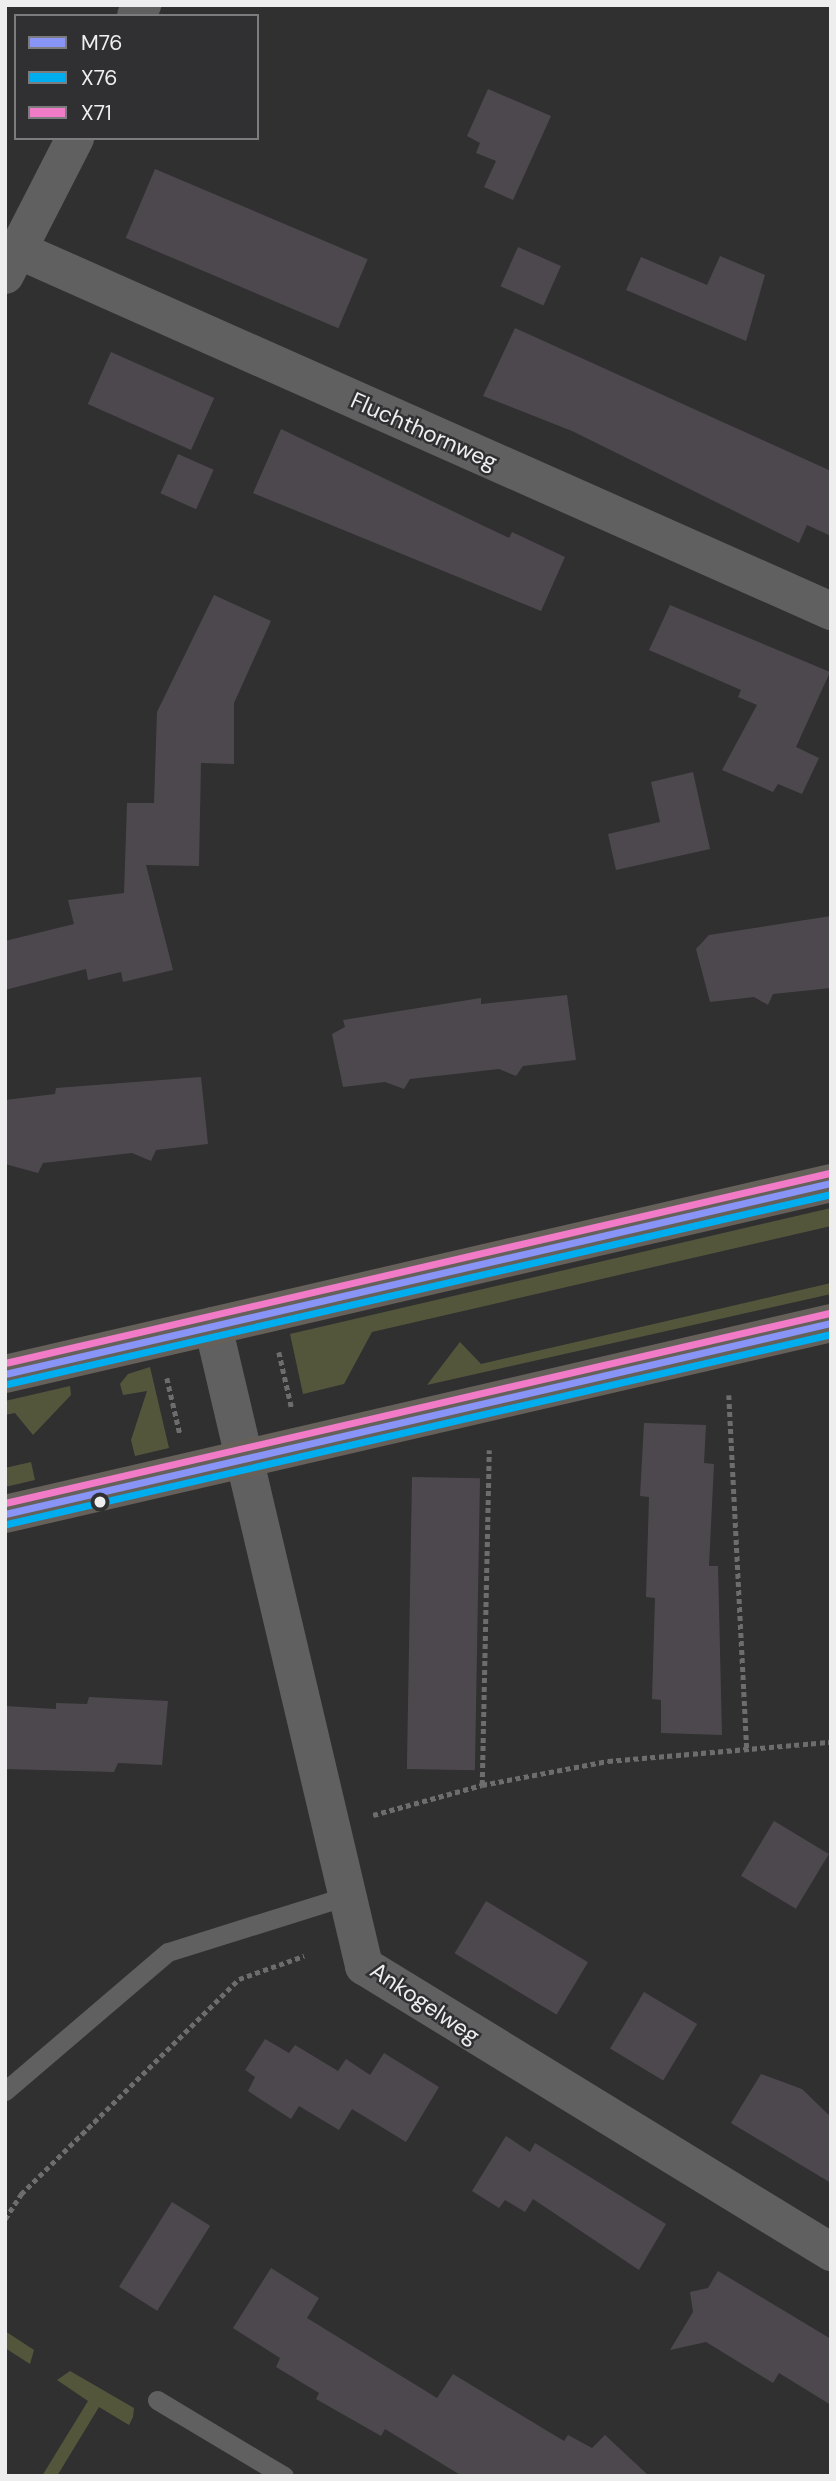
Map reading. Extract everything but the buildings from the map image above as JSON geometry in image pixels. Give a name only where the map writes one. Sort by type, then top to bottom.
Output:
[{"type":"main road","points":[[5,1374],[831,1183]]},
{"type":"main road","points":[[5,1514],[831,1322]]},
{"type":"street","points":[[12,262],[74,140]]},
{"type":"street","name":"Fluchthornweg","points":[[12,262],[831,611]]},
{"type":"street","name":"Ankogelweg","points":[[213,1326],[344,1897],[364,1966],[386,1982],[831,2252]]},
{"type":"lane","points":[[5,2091],[169,1952],[344,1897]]},
{"type":"lane","points":[[158,2400],[284,2476]]},
{"type":"path","points":[[275,1338],[294,1419]]},
{"type":"path","points":[[164,1364],[183,1445]]},
{"type":"path","points":[[729,1395],[747,1750]]},
{"type":"path","points":[[482,1785],[489,1450]]},
{"type":"path","points":[[373,1815],[482,1785],[608,1761],[831,1742]]},
{"type":"path","points":[[5,2219],[21,2194],[239,1979],[303,1956]]},
{"type":"green space","points":[[831,1208],[831,1226],[372,1332],[344,1384],[303,1394],[290,1334]]},
{"type":"green space","points":[[831,1283],[831,1294],[427,1385],[460,1342],[481,1364]]},
{"type":"green space","points":[[150,1367],[169,1448],[135,1456],[131,1440],[147,1391],[123,1395],[120,1384],[128,1374]]},
{"type":"green space","points":[[70,1386],[71,1395],[33,1435],[15,1413],[5,1415],[5,1401]]},
{"type":"green space","points":[[31,1462],[35,1480],[5,1487],[5,1468]]},
{"type":"green space","points":[[5,2331],[34,2350],[30,2364],[5,2348]]},
{"type":"green space","points":[[70,2371],[134,2408],[133,2417],[129,2425],[99,2407],[57,2476],[42,2476],[88,2401],[57,2380]]},
{"type":"transit line","name":"X71","points":[[5,1363],[829,1173]]},
{"type":"transit line","name":"M76","points":[[5,1374],[831,1183]]},
{"type":"transit line","name":"X76","points":[[7,1384],[831,1194]]},
{"type":"transit line","name":"X71","points":[[5,1503],[829,1313]]},
{"type":"transit line","name":"M76","points":[[5,1514],[831,1323]]},
{"type":"transit line","name":"X76","points":[[7,1524],[831,1334]]}]
